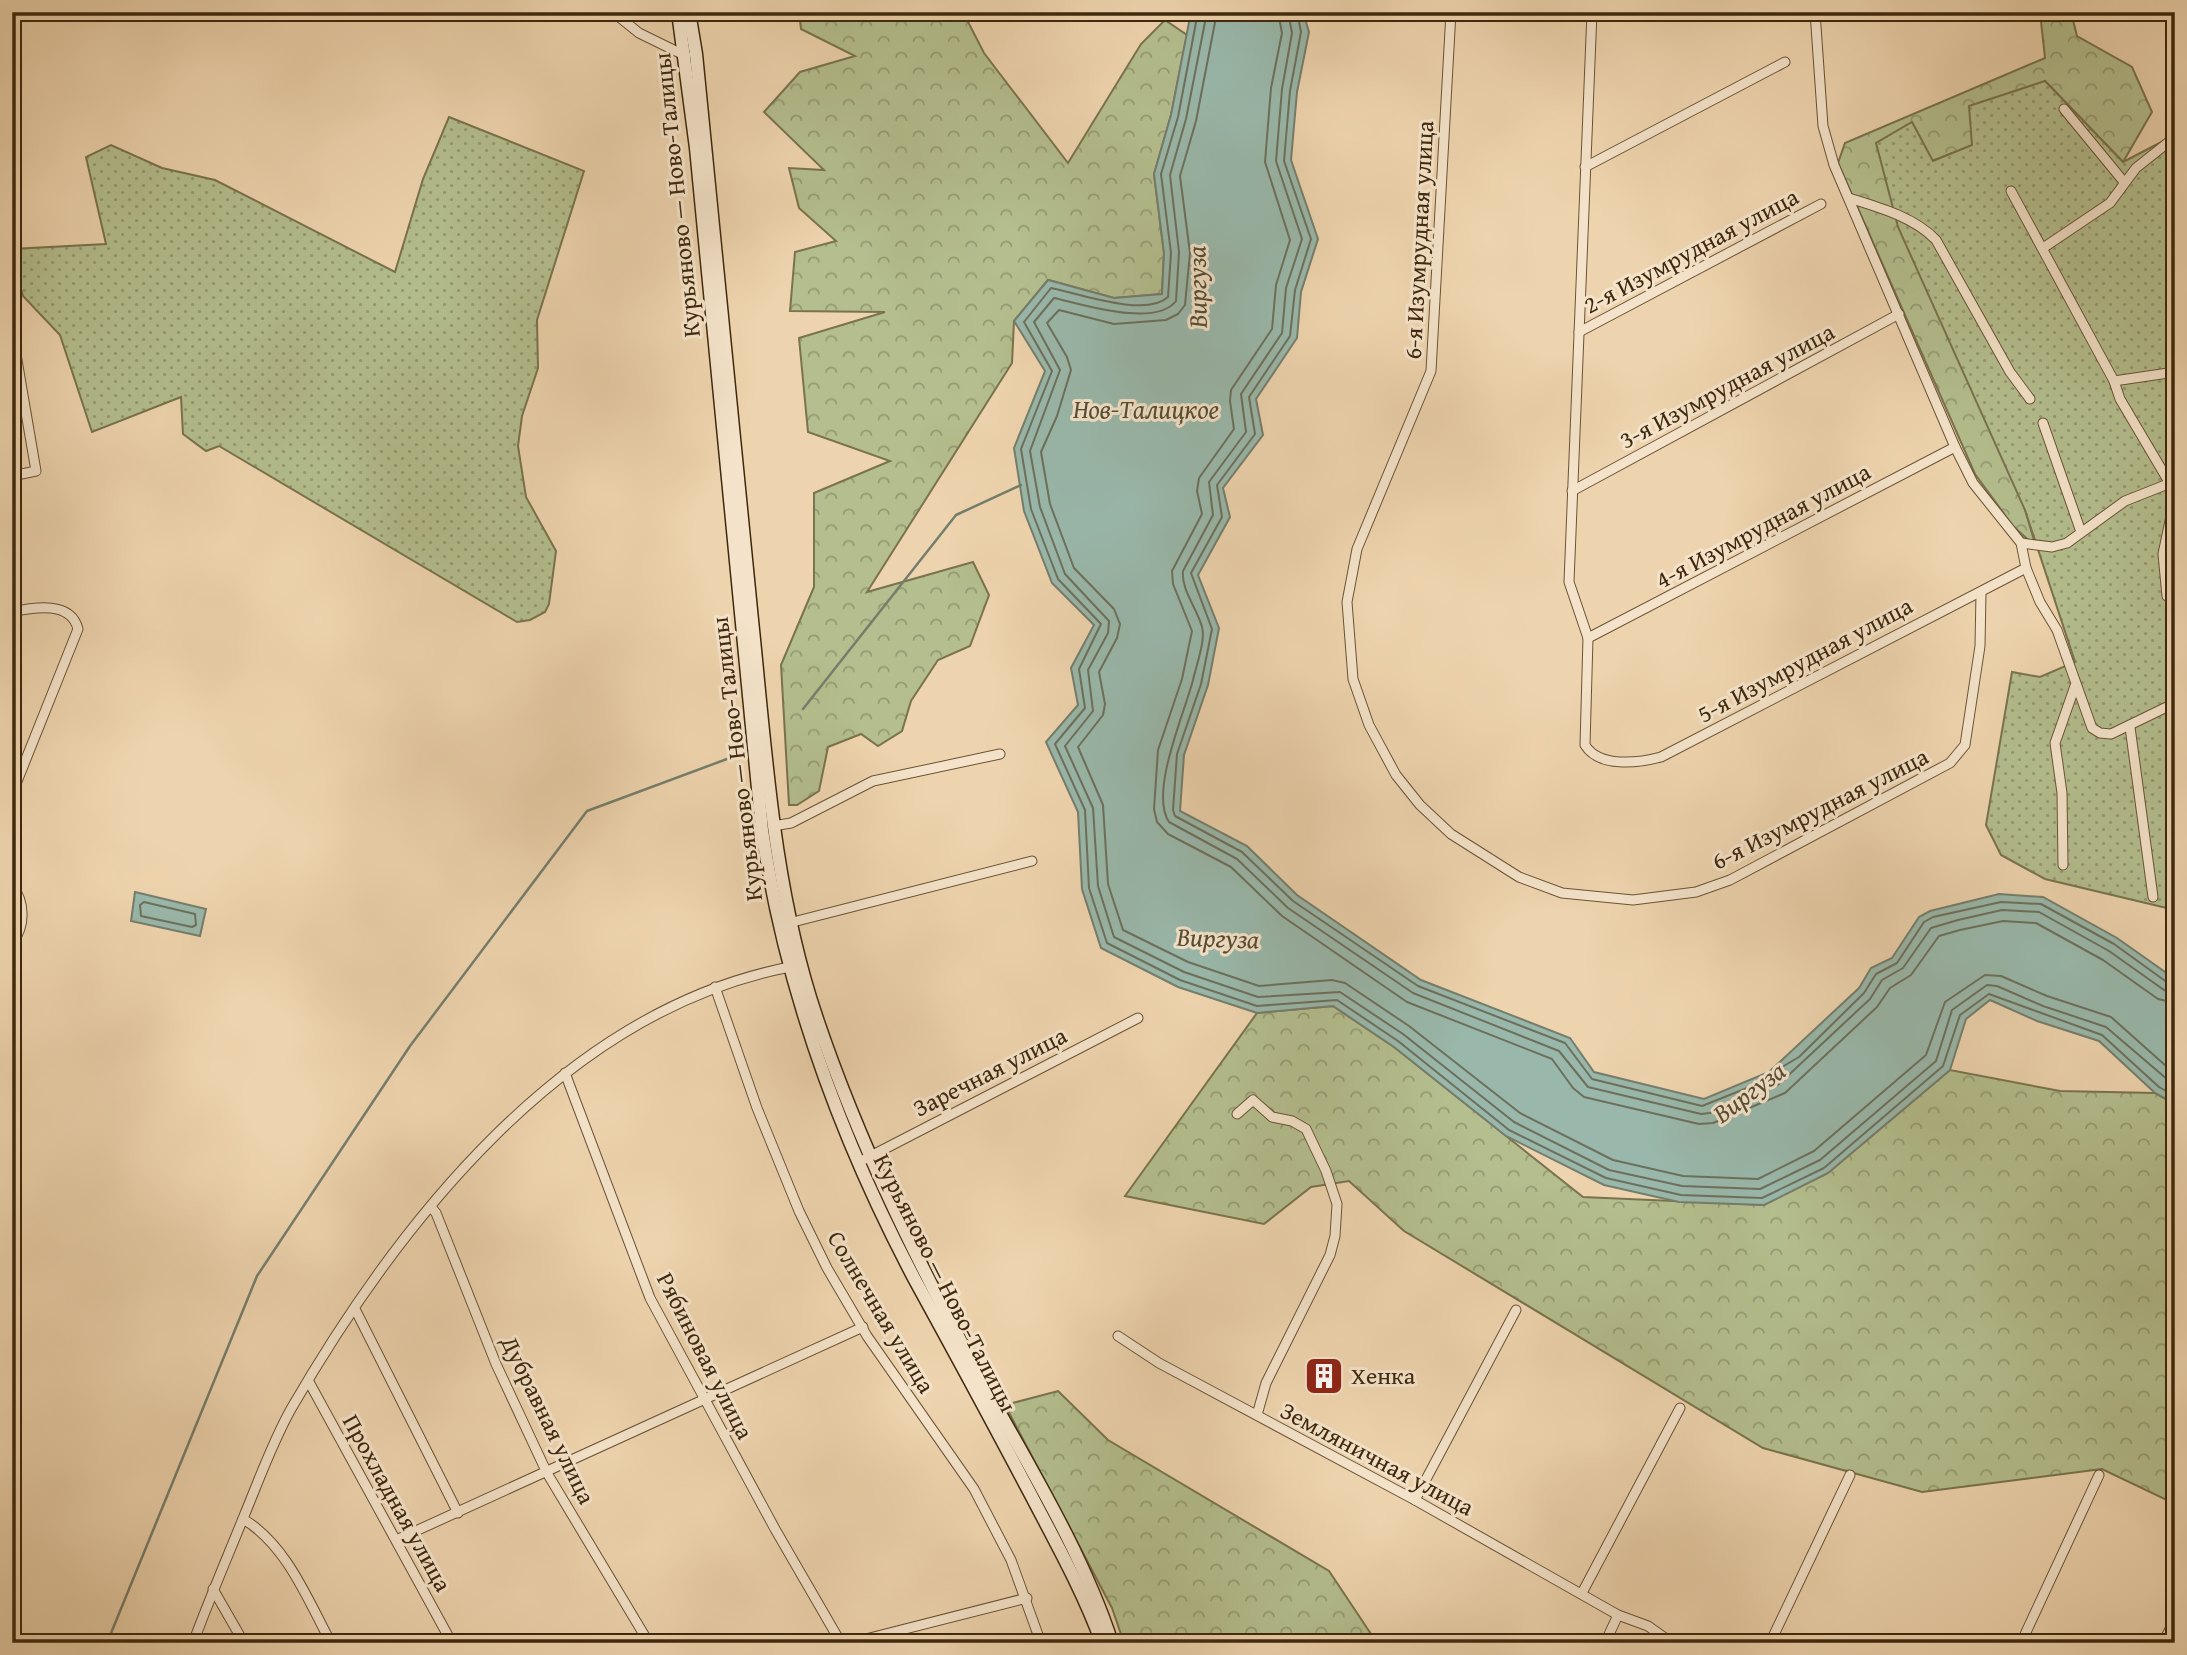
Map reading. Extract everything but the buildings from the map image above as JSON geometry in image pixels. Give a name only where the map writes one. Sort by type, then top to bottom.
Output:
[{"type":"main road","name":"Курьяново — Ново-Талицы","points":[[678,12],[686,56],[762,830],[778,925],[823,1069],[915,1278],[1063,1555],[1102,1643]]},
{"type":"main road","name":"Курьяново — Ново-Талицы","points":[[689,12],[699,81],[773,826],[789,923],[815,1013],[864,1159],[1072,1550],[1112,1643]]},
{"type":"street","points":[[613,12],[639,33],[686,56]]},
{"type":"street","name":"6-я Изумрудная улица","points":[[1451,12],[1431,371],[1357,549],[1347,601],[1353,679],[1369,725],[1396,775],[1420,805],[1451,834],[1519,877],[1562,893],[1633,900],[1696,892],[1730,880],[1950,763],[1965,745],[1980,646],[1981,593]]},
{"type":"street","points":[[1588,638],[1569,582],[1592,12]]},
{"type":"street","points":[[1815,12],[1823,125],[1834,165],[1955,447],[1973,483],[2021,543],[2026,568],[2040,602],[2057,630],[2092,728],[2100,733],[2111,734],[2175,704]]},
{"type":"street","points":[[2167,12],[2175,32]]},
{"type":"street","points":[[1585,167],[1785,62]]},
{"type":"street","points":[[2064,110],[2123,182]]},
{"type":"street","points":[[2043,248],[2109,203],[2136,168],[2175,137]]},
{"type":"street","points":[[2011,191],[2114,381],[2120,399],[2172,482],[2174,502],[2163,562],[2167,596]]},
{"type":"street","points":[[1849,198],[1882,208],[1928,232],[1936,240],[2010,372],[2030,399]]},
{"type":"street","name":"2-я Изумрудная улица","points":[[1579,332],[1821,204]]},
{"type":"street","name":"3-я Изумрудная улица","points":[[1572,491],[1899,314]]},
{"type":"street","points":[[12,331],[14,369],[36,471],[12,476]]},
{"type":"street","points":[[2114,381],[2175,372]]},
{"type":"street","points":[[2043,423],[2081,532]]},
{"type":"street","name":"4-я Изумрудная улица","points":[[1588,638],[1955,447]]},
{"type":"street","points":[[2021,543],[2052,547],[2067,543],[2125,500],[2172,482]]},
{"type":"street","name":"5-я Изумрудная улица","points":[[1588,638],[1585,745],[1597,758],[1639,763],[1661,757],[2026,568]]},
{"type":"street","points":[[12,612],[34,608],[67,611],[75,618],[78,629],[12,794]]},
{"type":"street","points":[[2063,865],[2062,793],[2055,743],[2075,686]]},
{"type":"street","points":[[2130,727],[2153,897]]},
{"type":"street","points":[[773,826],[791,823],[873,781],[1000,754]]},
{"type":"street","points":[[789,923],[1031,861]]},
{"type":"street","points":[[12,885],[20,899],[23,917],[18,936],[12,943]]},
{"type":"street","points":[[192,1643],[213,1588],[291,1410],[355,1309],[430,1207],[509,1124],[565,1073],[643,1023],[715,988],[756,974],[790,967]]},
{"type":"street","name":"Солнечная улица","points":[[715,988],[757,1108],[799,1211],[827,1268],[863,1327],[974,1489],[1027,1598],[1041,1643]]},
{"type":"street","name":"Заречная улица","points":[[864,1159],[1138,1018]]},
{"type":"street","name":"Рябиновая улица","points":[[565,1073],[650,1298],[841,1643]]},
{"type":"street","points":[[1237,1114],[1252,1100],[1272,1117],[1293,1121],[1306,1129],[1326,1171],[1337,1204],[1335,1236],[1330,1255],[1266,1383],[1257,1415]]},
{"type":"street","name":"Дубравная улица","points":[[430,1207],[436,1213],[496,1364],[547,1473],[649,1643]]},
{"type":"street","points":[[355,1309],[458,1513]]},
{"type":"street","points":[[1415,1500],[1516,1310]]},
{"type":"street","points":[[396,1540],[863,1327]]},
{"type":"street","name":"Земляничная улица","points":[[1118,1336],[1148,1356],[1415,1500],[1618,1615],[1648,1626],[1672,1643]]},
{"type":"street","name":"Прохладная улица","points":[[309,1382],[452,1643]]},
{"type":"street","points":[[1582,1593],[1680,1408]]},
{"type":"street","points":[[1770,1643],[1850,1475]]},
{"type":"street","points":[[2021,1643],[2099,1475]]},
{"type":"street","points":[[243,1519],[263,1531],[277,1550],[331,1643]]},
{"type":"street","points":[[213,1588],[244,1643]]},
{"type":"street","points":[[850,1643],[1027,1598]]},
{"type":"street","points":[[1605,1643],[1618,1615]]},
{"type":"street","points":[[2163,1643],[2175,1619]]},
{"type":"green space","points":[[799,12],[963,12],[984,53],[1068,163],[1141,44],[1165,20],[1187,35],[1171,115],[1154,174],[1164,253],[1162,294],[1114,298],[1048,280],[1014,321],[1012,363],[867,592],[973,562],[989,595],[970,646],[938,660],[911,701],[902,731],[878,746],[861,734],[828,747],[819,791],[797,805],[789,805],[781,665],[814,587],[814,493],[890,461],[808,432],[799,338],[885,312],[790,311],[795,252],[836,241],[799,208],[789,168],[824,170],[764,112],[800,72],[855,56],[801,29]]},
{"type":"green space","points":[[2040,12],[2071,12],[2077,36],[2132,67],[2152,112],[2123,162],[2045,81],[1973,145],[1932,161],[1912,123],[2036,547],[2013,526],[1975,474],[1838,163],[1845,143],[2045,58]]},
{"type":"green space","points":[[2045,81],[2123,162],[2175,135],[2175,910],[2045,879],[2001,855],[1986,825],[2012,672],[2040,677],[2075,662],[2025,510],[1898,227],[1876,143],[1912,122],[1933,161],[1972,145],[1969,106]]},
{"type":"green space","points":[[449,117],[584,171],[537,320],[538,368],[522,416],[518,446],[526,497],[556,551],[549,604],[545,612],[530,620],[517,622],[219,446],[206,451],[183,434],[181,397],[92,432],[60,335],[23,296],[12,256],[12,249],[106,244],[86,157],[111,145],[162,168],[215,180],[395,272],[423,179]]},
{"type":"green space","points":[[1333,1006],[1394,1047],[1583,1197],[1764,1205],[1828,1173],[1950,1070],[2060,1091],[2155,1093],[2175,1104],[2175,1504],[2102,1469],[1922,1492],[1763,1448],[1404,1231],[1349,1181],[1311,1187],[1264,1224],[1125,1196],[1257,1013]]},
{"type":"green space","points":[[1058,1391],[1108,1440],[1329,1571],[1377,1643],[1124,1643],[1112,1608],[1005,1405]]},
{"type":"water","name":"Нов-Талицкое","points":[[1191,12],[1303,12],[1309,32],[1297,92],[1291,160],[1318,239],[1301,292],[1297,338],[1256,399],[1263,435],[1223,488],[1230,517],[1198,575],[1219,628],[1208,685],[1184,755],[1180,811],[1247,846],[1297,895],[1421,980],[1570,1038],[1594,1072],[1704,1099],[1769,1072],[1859,988],[1871,968],[1892,958],[1919,917],[1930,911],[1999,894],[2043,897],[2117,938],[2175,979],[2175,1104],[2155,1093],[2099,1041],[2037,1021],[1990,1000],[1966,1019],[1950,1070],[1828,1173],[1764,1205],[1679,1202],[1604,1185],[1506,1136],[1394,1047],[1333,1006],[1257,1013],[1178,987],[1101,948],[1082,889],[1078,812],[1046,742],[1078,705],[1071,668],[1094,625],[1052,583],[1024,511],[1014,448],[1045,371],[1014,321],[1048,280],[1114,298],[1162,294],[1164,253],[1154,174],[1171,115]]},
{"type":"water","points":[[135,892],[206,909],[200,936],[131,921]]},
{"type":"waterway","points":[[803,709],[956,515],[1021,485]]},
{"type":"waterway","points":[[107,1643],[257,1276],[410,1046],[587,811],[727,759]]},
{"type":"place","name":"Хенка","points":[[1324,1376]]},
{"type":"water label","name":"Виргуза","points":[[1197,287]]},
{"type":"water label","name":"Виргуза","points":[[1218,938]]},
{"type":"water label","name":"Виргуза","points":[[1749,1092]]}]
